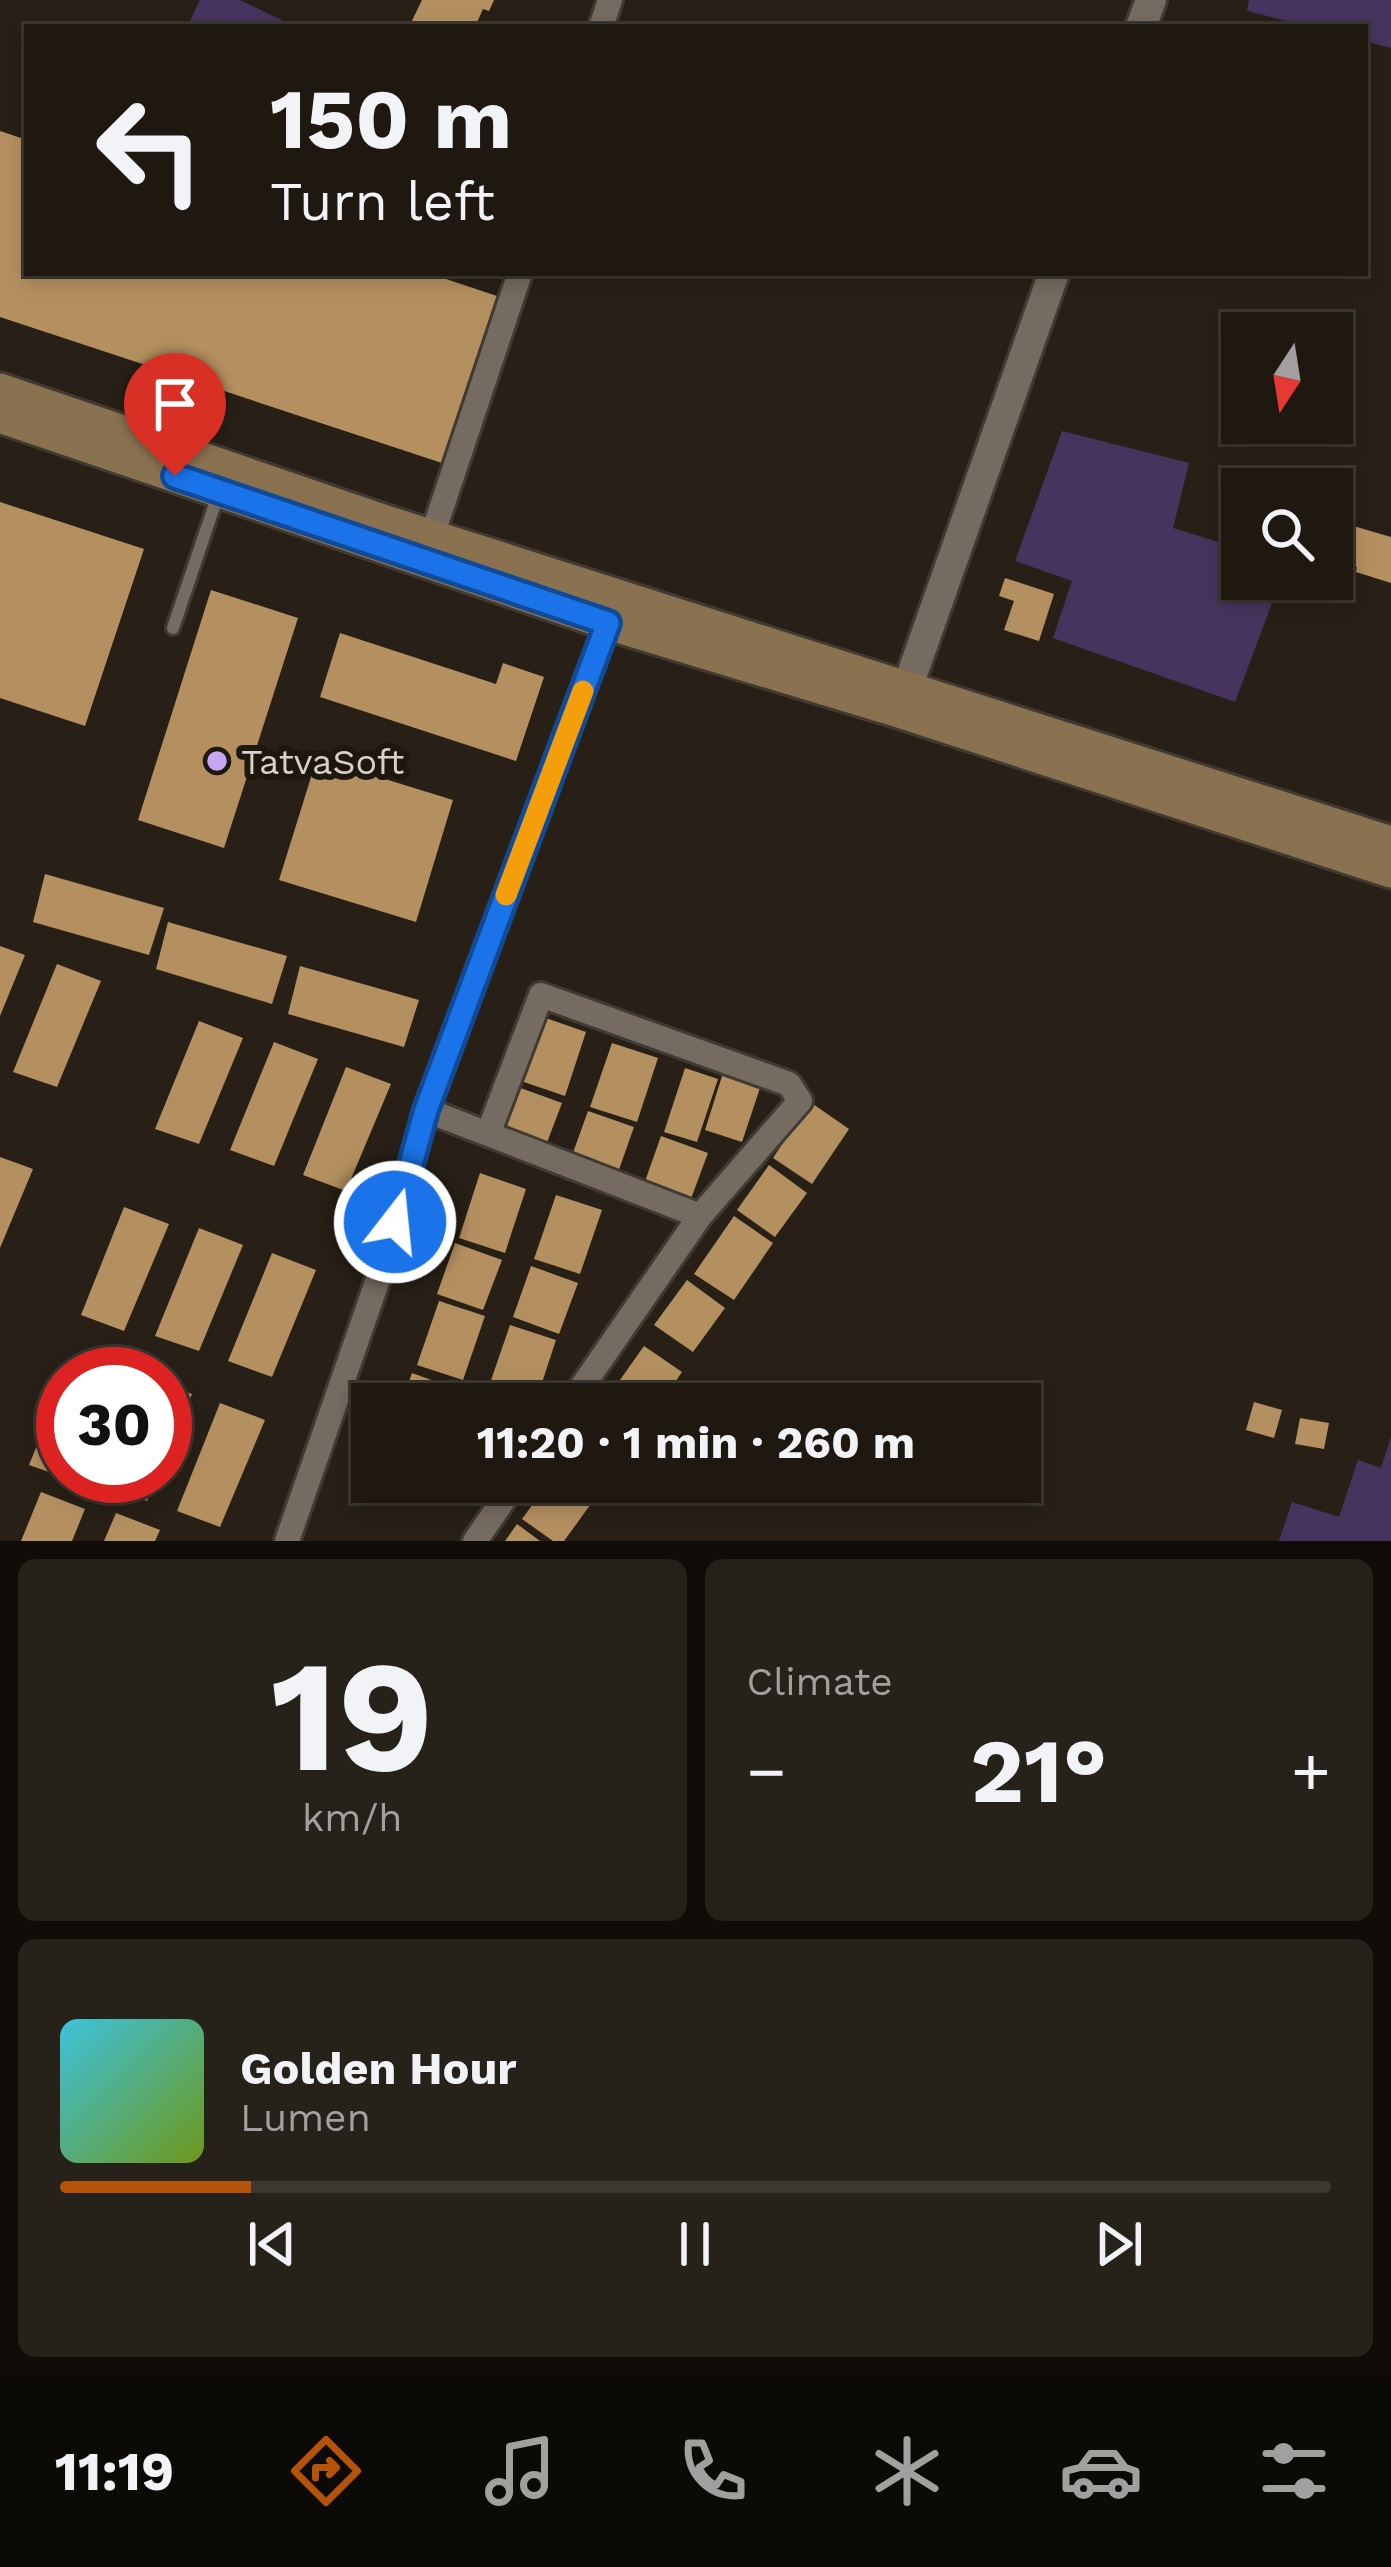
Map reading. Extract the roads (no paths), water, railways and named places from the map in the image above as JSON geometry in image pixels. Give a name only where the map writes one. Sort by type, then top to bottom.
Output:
[{"type":"main road","points":[[0,390],[903,699],[1391,872]]},
{"type":"main road","points":[[0,416],[608,623],[903,699],[1391,843]]},
{"type":"street","points":[[432,536],[519,276]]},
{"type":"street","points":[[903,699],[1053,276]]},
{"type":"street","points":[[287,1541],[385,1259],[426,1110],[608,623]]},
{"type":"street","points":[[488,1134],[541,995],[789,1084],[800,1102],[700,1216],[585,1383]]},
{"type":"street","points":[[426,1110],[700,1216]]},
{"type":"street","points":[[475,1541],[501,1503]]},
{"type":"lane","points":[[173,628],[219,490]]},
{"type":"place","name":"TatvaSoft","points":[[217,761]]}]
